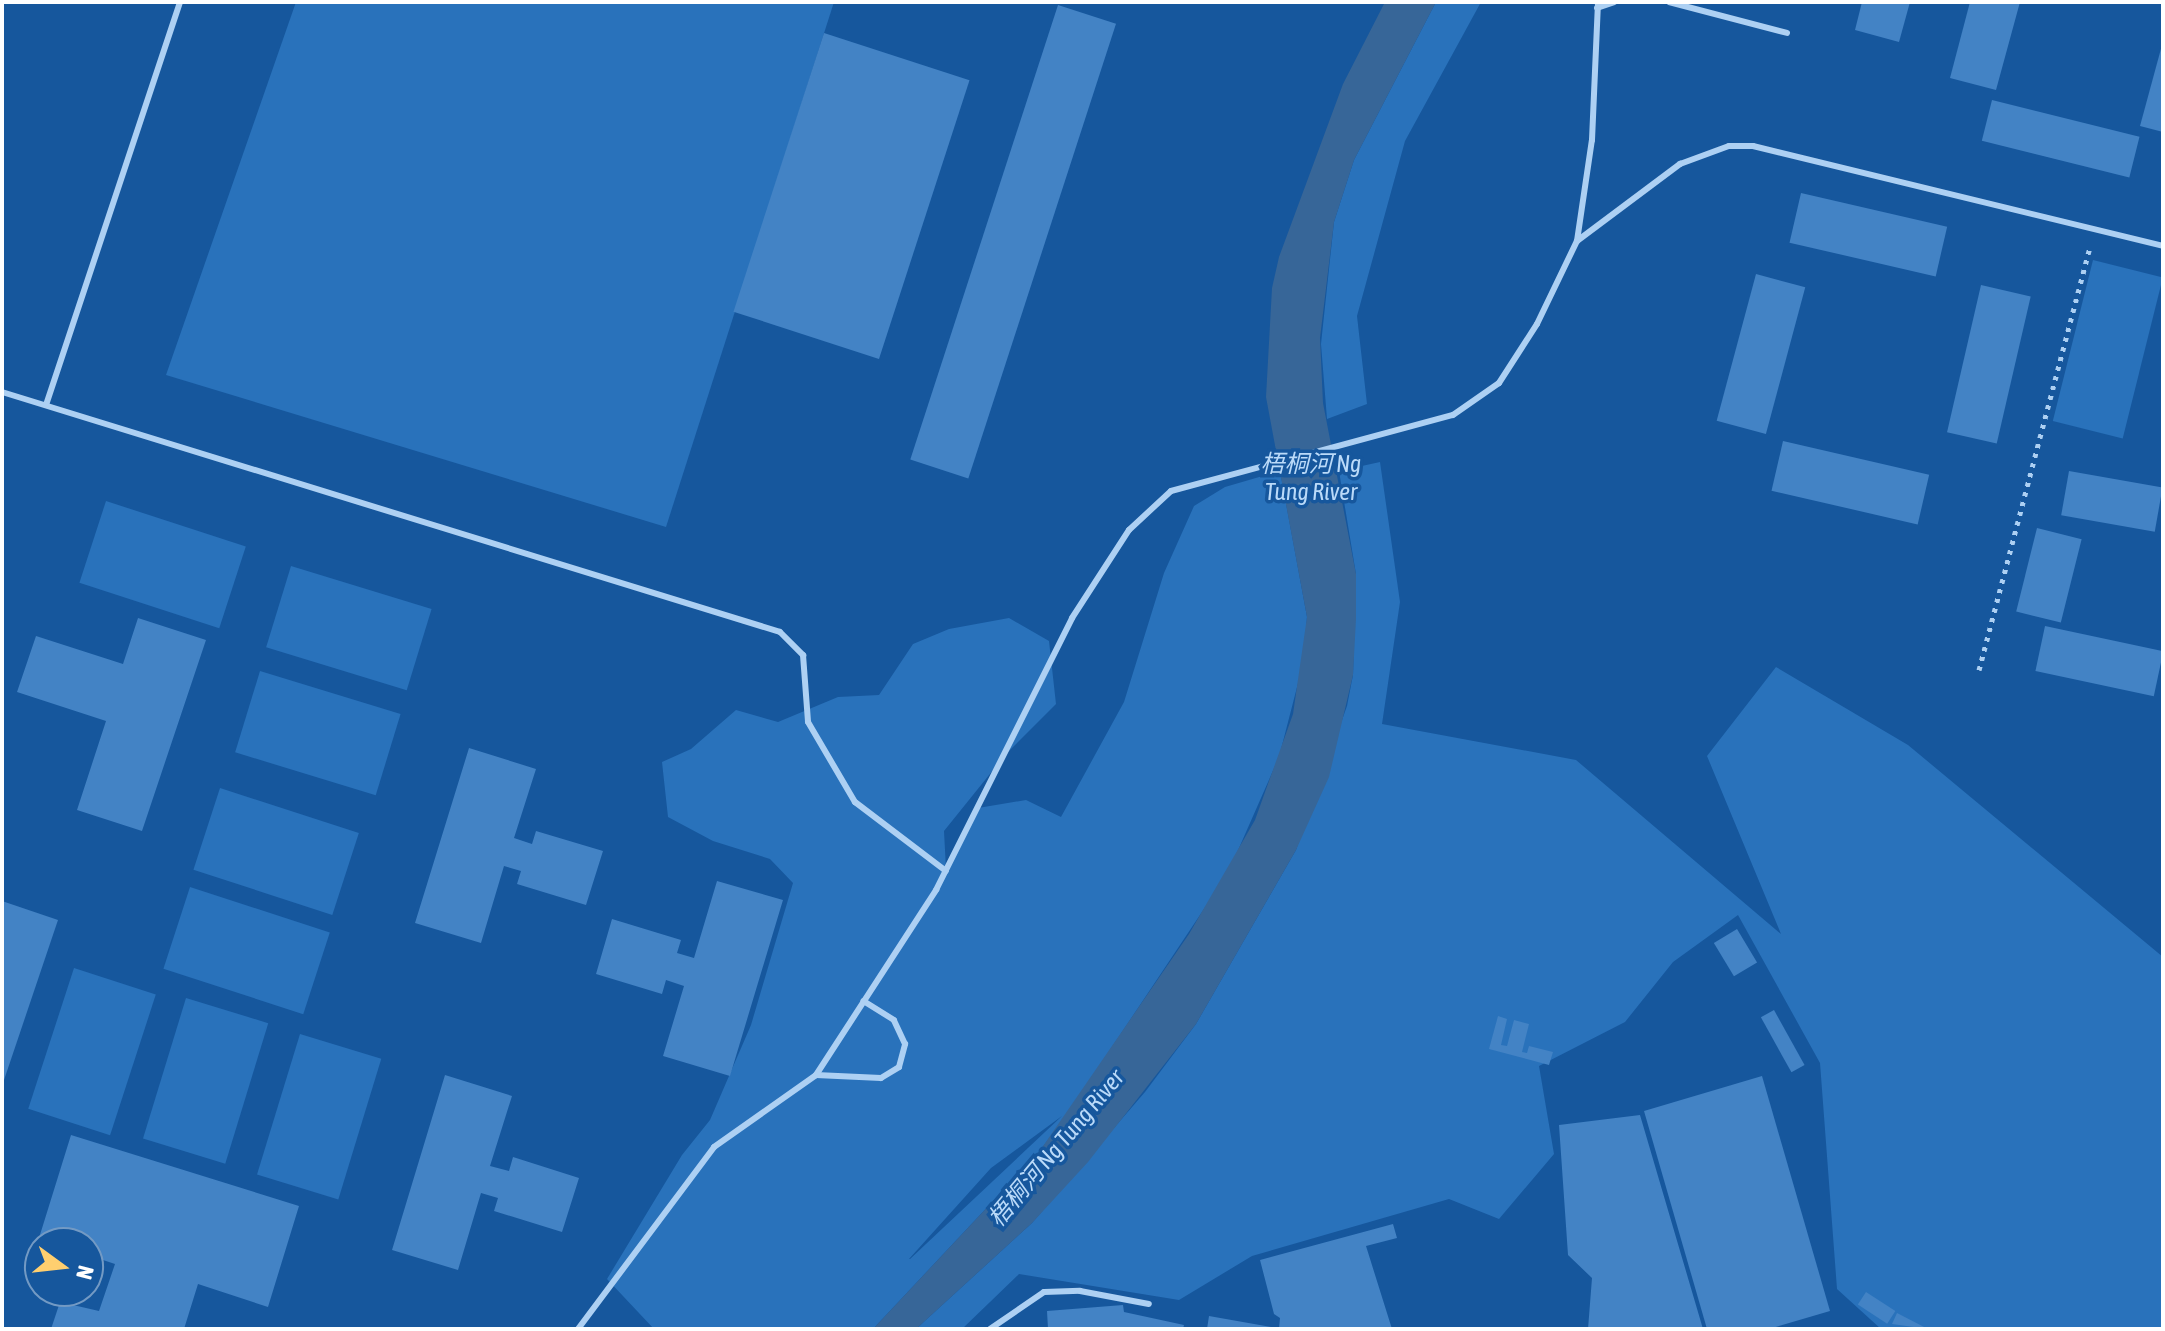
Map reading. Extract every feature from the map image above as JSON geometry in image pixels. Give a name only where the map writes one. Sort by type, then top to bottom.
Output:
[{"type":"lane","points":[[46,405],[180,2]]},
{"type":"lane","points":[[578,1329],[714,1147],[816,1075],[946,871],[1072,618],[1129,530],[1171,491],[1453,415],[1499,383],[1537,324],[1577,241],[1592,140],[1598,5],[1614,2]]},
{"type":"lane","points":[[1669,2],[1787,33]]},
{"type":"lane","points":[[1577,241],[1680,164],[1729,146],[1837,163],[2163,246]]},
{"type":"lane","points":[[2,392],[780,632],[803,655],[808,722],[855,802],[946,871]]},
{"type":"lane","points":[[816,1075],[881,1078],[899,1067],[905,1044],[894,1020],[863,1001]]},
{"type":"lane","points":[[990,1329],[1044,1292],[1080,1291],[1149,1304]]},
{"type":"path","points":[[1979,670],[2094,229]]},
{"type":"shaded area","points":[[296,2],[834,2],[666,527],[166,375]]},
{"type":"shaded area","points":[[1436,2],[1481,2],[1405,141],[1357,316],[1367,404],[1327,419],[1321,344],[1334,222],[1354,160]]},
{"type":"shaded area","points":[[2093,260],[2163,277],[2123,438],[2053,421]]},
{"type":"shaded area","points":[[1380,462],[1400,602],[1382,724],[1576,760],[1781,934],[1707,756],[1776,667],[1908,745],[2163,957],[2163,1329],[1881,1329],[1837,1289],[1820,1063],[1738,915],[1673,962],[1625,1022],[1539,1066],[1554,1154],[1499,1219],[1449,1199],[1252,1256],[1179,1300],[1019,1274],[962,1329],[916,1329],[1032,1223],[1145,1092],[1196,1024],[1296,850],[1347,706],[1353,675],[1356,574],[1339,471]]},
{"type":"shaded area","points":[[1280,471],[1307,617],[1304,660],[1279,757],[1228,873],[1070,1110],[1039,1152],[873,1329],[654,1329],[607,1279],[682,1155],[710,1120],[751,1025],[793,883],[770,859],[713,841],[668,817],[662,762],[691,749],[736,710],[778,722],[838,697],[879,695],[913,644],[949,629],[1009,618],[1049,641],[1056,704],[1006,754],[944,831],[946,869],[978,808],[1026,800],[1061,817],[1124,702],[1164,573],[1194,506],[1225,487]],"holes":[[[1062,1116],[910,1259],[991,1168]]]},
{"type":"shaded area","points":[[106,501],[246,546],[219,628],[79,583]]},
{"type":"shaded area","points":[[291,566],[432,609],[407,690],[266,647]]},
{"type":"shaded area","points":[[260,671],[401,714],[376,795],[235,752]]},
{"type":"shaded area","points":[[220,788],[359,833],[332,915],[193,870]]},
{"type":"shaded area","points":[[190,887],[330,932],[303,1014],[163,969]]},
{"type":"shaded area","points":[[74,968],[156,995],[110,1135],[28,1109]]},
{"type":"shaded area","points":[[186,998],[268,1023],[225,1164],[143,1139]]},
{"type":"shaded area","points":[[300,1034],[381,1059],[338,1199],[257,1175]]},
{"type":"water","name":"梧桐河 Ng Tung River","points":[[1385,2],[1436,2],[1354,160],[1334,222],[1320,338],[1323,403],[1356,574],[1356,619],[1353,675],[1329,777],[1296,850],[1196,1024],[1088,1162],[1032,1223],[916,1329],[873,1329],[1039,1152],[1189,934],[1255,820],[1293,714],[1307,617],[1266,397],[1272,288],[1279,257],[1343,84]]},
{"type":"building","points":[[1862,2],[1910,2],[1899,42],[1855,30]]},
{"type":"building","points":[[1970,2],[2020,2],[1996,90],[1950,78]]},
{"type":"building","points":[[1058,5],[1116,24],[968,478],[910,460]]},
{"type":"building","points":[[824,33],[970,80],[879,359],[733,312]]},
{"type":"building","points":[[2163,45],[2163,132],[2140,126]]},
{"type":"building","points":[[1992,100],[2139,137],[2129,178],[1982,141]]},
{"type":"building","points":[[1801,193],[1947,227],[1936,276],[1790,243]]},
{"type":"building","points":[[1756,274],[1805,287],[1766,434],[1717,421]]},
{"type":"building","points":[[1981,285],[2031,296],[1997,444],[1947,432]]},
{"type":"building","points":[[1783,441],[1929,475],[1918,524],[1772,491]]},
{"type":"building","points":[[2069,471],[2163,487],[2155,532],[2061,515]]},
{"type":"building","points":[[2037,528],[2082,539],[2061,623],[2016,611]]},
{"type":"building","points":[[138,618],[206,640],[142,831],[77,810],[106,721],[17,692],[36,636],[123,664]]},
{"type":"building","points":[[2045,626],[2163,651],[2154,696],[2035,671]]},
{"type":"building","points":[[469,748],[536,769],[514,838],[532,844],[536,831],[603,851],[586,905],[517,884],[521,871],[504,866],[481,943],[415,923]]},
{"type":"building","points":[[717,881],[783,900],[730,1076],[663,1056],[684,986],[666,980],[662,994],[596,974],[612,919],[681,940],[677,953],[694,958]]},
{"type":"building","points":[[2,901],[58,920],[3,1083],[2,1082]]},
{"type":"building","points":[[1737,929],[1757,962],[1734,976],[1714,943]]},
{"type":"building","points":[[1774,1010],[1805,1065],[1791,1072],[1761,1017]]},
{"type":"building","points":[[1498,1016],[1507,1019],[1501,1045],[1507,1046],[1514,1020],[1529,1024],[1522,1052],[1527,1053],[1529,1046],[1553,1052],[1549,1065],[1489,1049]]},
{"type":"building","points":[[445,1075],[512,1096],[490,1166],[509,1171],[513,1157],[579,1178],[562,1232],[494,1211],[498,1198],[481,1193],[458,1270],[392,1250]]},
{"type":"building","points":[[1762,1076],[1830,1311],[1769,1329],[1707,1329],[1644,1111]]},
{"type":"building","points":[[1640,1115],[1703,1329],[1588,1329],[1592,1278],[1568,1255],[1559,1125]]},
{"type":"building","points":[[71,1135],[299,1206],[268,1307],[198,1284],[184,1329],[51,1329],[58,1307],[99,1311],[104,1307],[104,1296],[115,1264],[104,1260],[104,1227],[42,1227]]},
{"type":"building","points":[[1393,1224],[1397,1238],[1366,1246],[1392,1329],[1279,1329],[1280,1318],[1274,1314],[1260,1260]]},
{"type":"building","points":[[1866,1292],[1895,1311],[1887,1324],[1858,1305]]},
{"type":"building","points":[[1123,1305],[1124,1312],[1184,1325],[1183,1329],[1048,1329],[1047,1311]]},
{"type":"building","points":[[1897,1313],[1928,1329],[1892,1324]]},
{"type":"building","points":[[1209,1316],[1271,1327],[1207,1329]]}]
